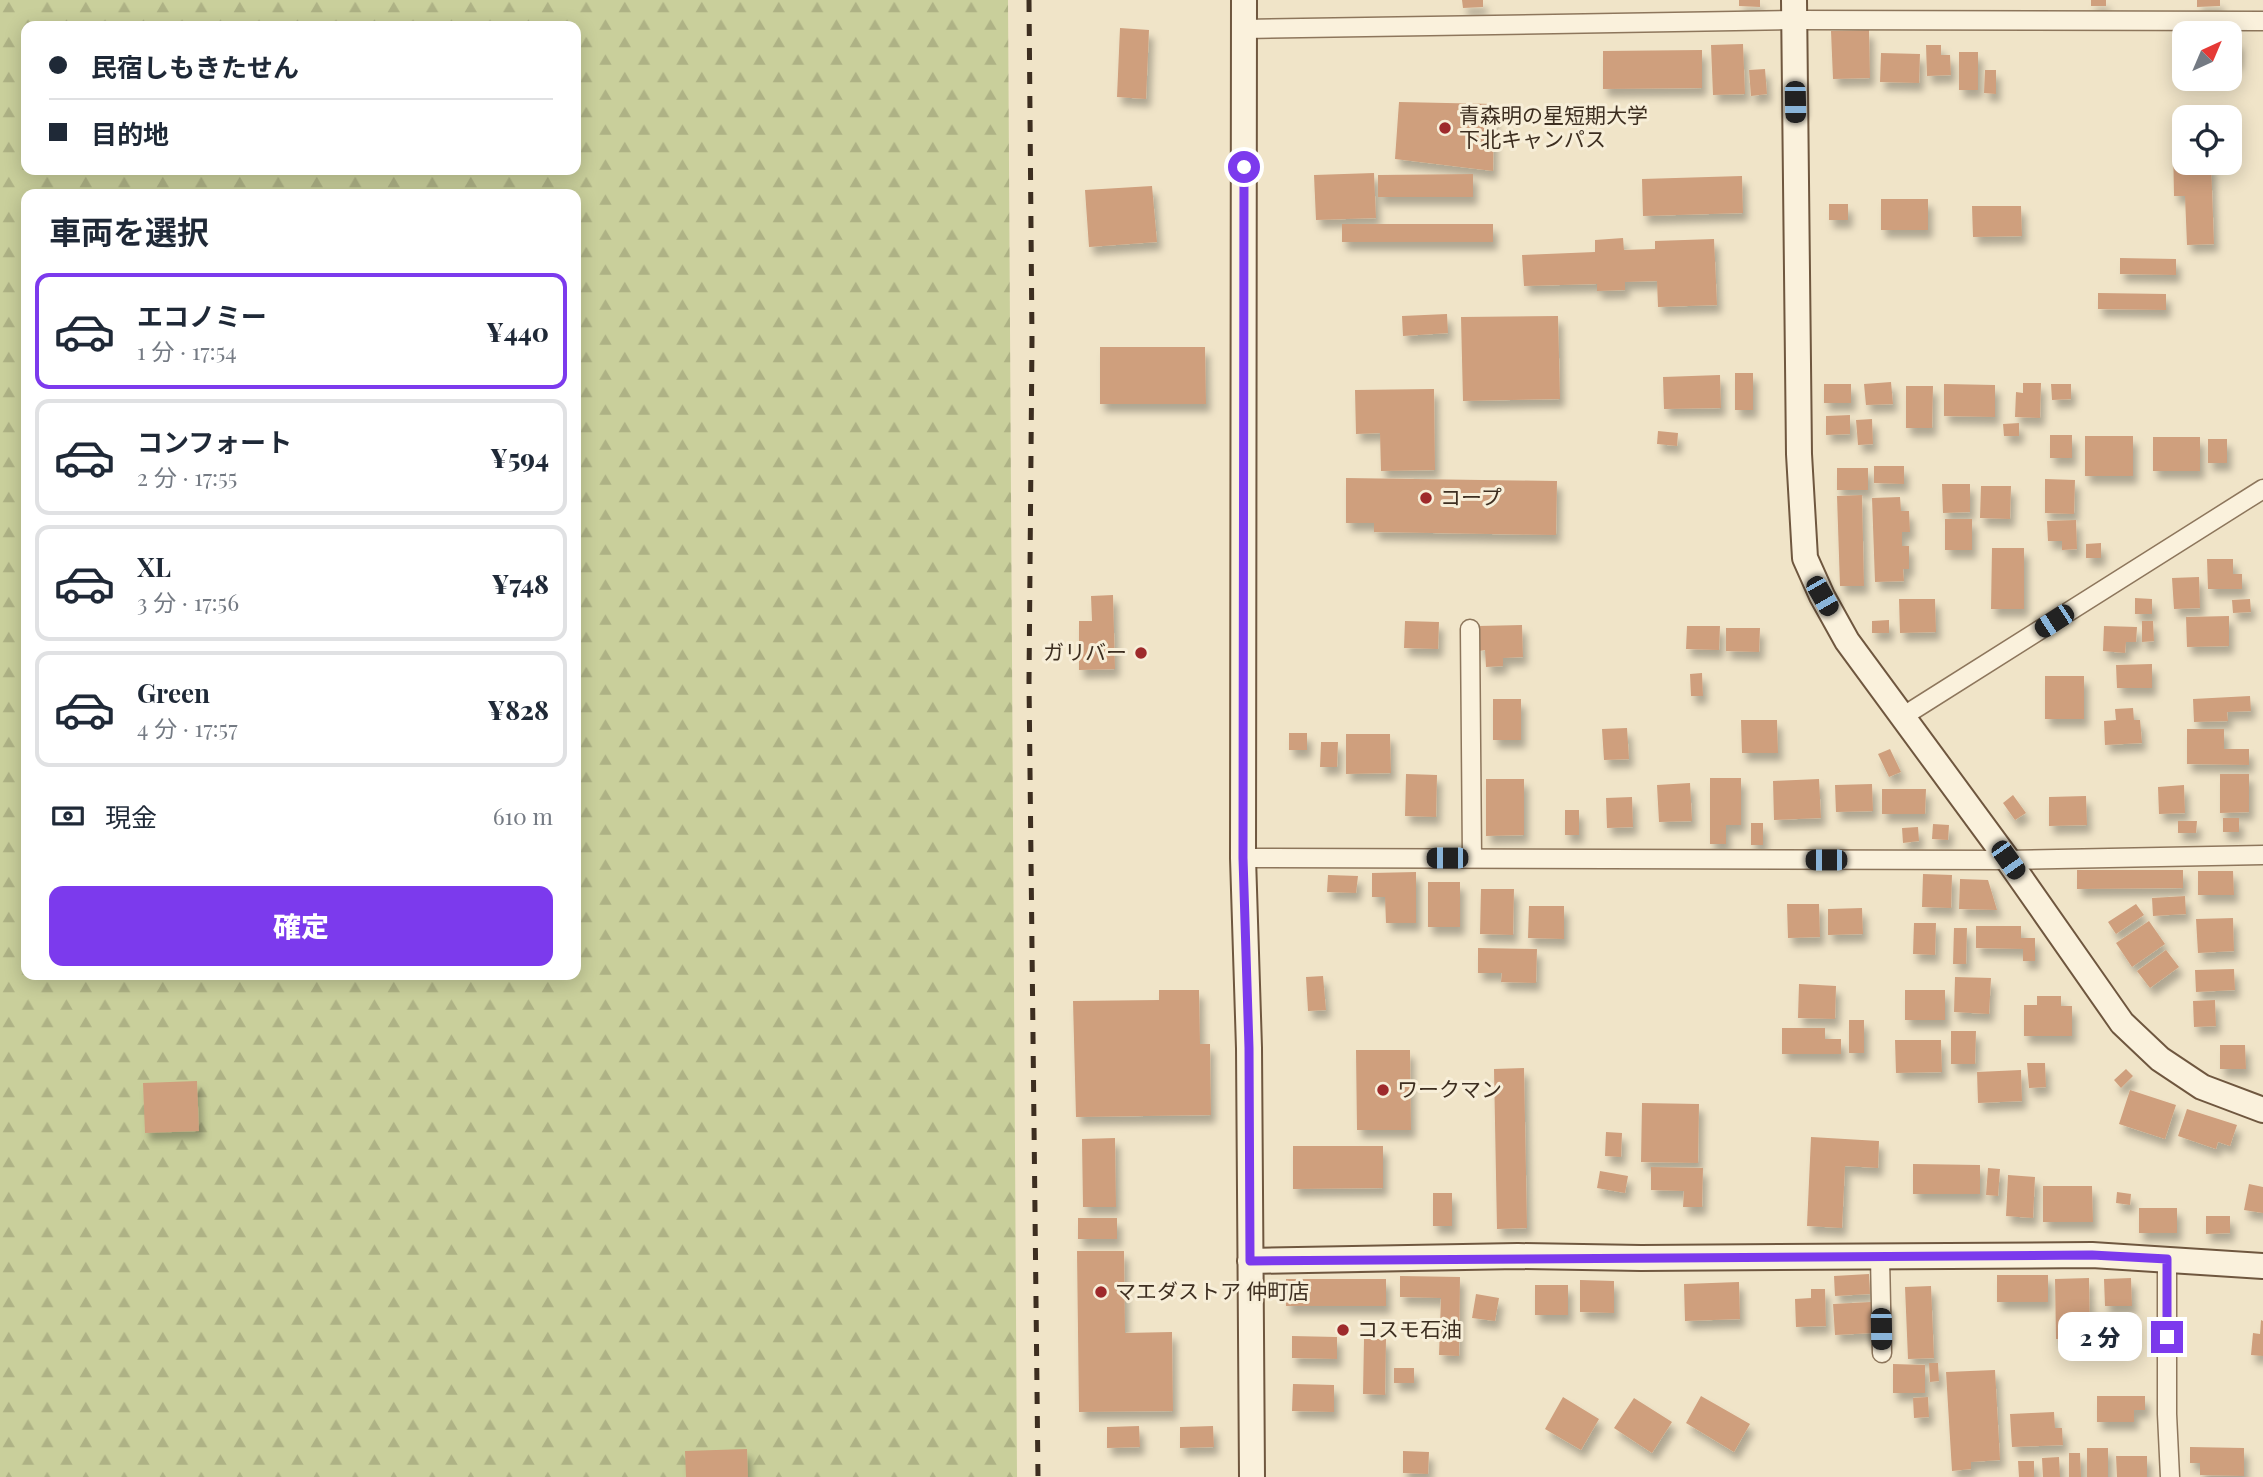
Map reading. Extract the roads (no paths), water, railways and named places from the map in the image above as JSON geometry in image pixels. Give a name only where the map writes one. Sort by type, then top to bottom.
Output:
[{"type":"street","points":[[1244,0],[1243,858],[1249,1048],[1252,1477]]},
{"type":"street","points":[[1244,29],[1794,10],[2263,21]]},
{"type":"street","points":[[1794,10],[1799,454],[1805,558],[1847,641],[2008,860],[2122,1023],[2160,1059],[2202,1087],[2263,1110]]},
{"type":"street","points":[[1902,717],[2263,489]]},
{"type":"street","points":[[1470,629],[1472,858]]},
{"type":"street","points":[[1243,858],[2008,860],[2263,855]]},
{"type":"street","points":[[1250,1261],[1518,1256],[1641,1258],[2092,1255],[2263,1266]]},
{"type":"street","points":[[1880,1257],[1882,1353]]},
{"type":"street","points":[[2167,1259],[2167,1414],[2170,1477]]},
{"type":"railway","points":[[1029,0],[1032,340],[1029,682],[1038,1477]]},
{"type":"place","name":"青森明の星短期大学 下北キャンパス","points":[[1445,128]]},
{"type":"place","name":"コープ","points":[[1426,498]]},
{"type":"place","name":"ガリバー","points":[[1141,653]]},
{"type":"place","name":"ワークマン","points":[[1383,1090]]},
{"type":"place","name":"マエダストア 仲町店","points":[[1101,1292]]},
{"type":"place","name":"コスモ石油","points":[[1343,1330]]}]
